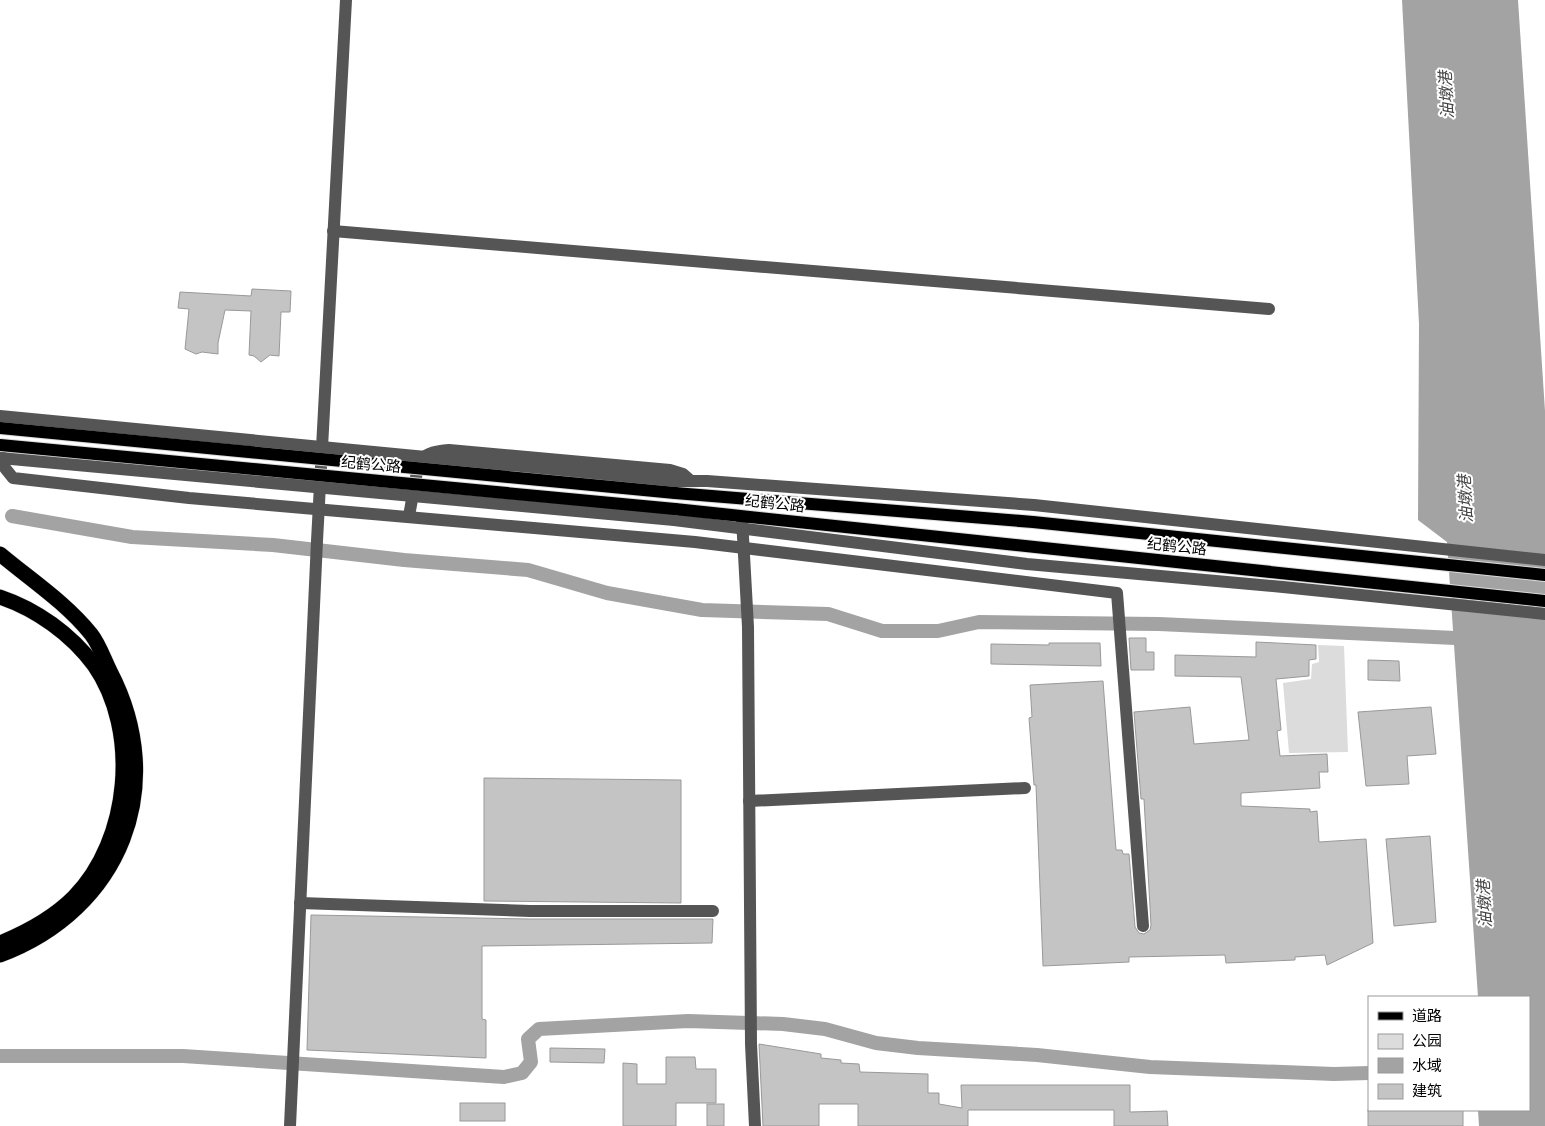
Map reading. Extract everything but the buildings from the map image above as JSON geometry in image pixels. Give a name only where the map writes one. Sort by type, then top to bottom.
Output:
[{"type":"highway","points":[[0,554],[50,592],[92,635],[121,693],[132,728],[136,764],[134,800],[125,836],[108,871],[82,903],[51,930],[19,942],[0,943]]},
{"type":"highway","points":[[0,597],[15,602],[47,620],[72,640],[94,666],[109,697],[120,729],[123,763],[121,798],[114,832],[98,865],[74,897],[46,921],[0,955]]},
{"type":"main road","name":"纪鹤公路","points":[[0,428],[676,487],[1545,575]]},
{"type":"main road","name":"纪鹤公路","points":[[0,445],[675,515],[1030,547],[1545,601]]},
{"type":"street","points":[[290,1126],[316,561],[346,0]]},
{"type":"street","points":[[333,231],[1269,309]]},
{"type":"street","points":[[0,416],[676,487],[692,481],[1034,505],[1545,560]]},
{"type":"street","points":[[409,516],[420,461],[426,455],[436,451],[449,450],[670,470],[683,474],[692,481]]},
{"type":"street","points":[[0,453],[5,468],[13,478],[189,498],[409,516],[742,548],[1117,593],[1143,926]]},
{"type":"street","points":[[0,458],[675,515]]},
{"type":"street","points":[[755,1126],[750,1006],[748,626],[742,548],[742,521],[1027,564],[1283,586],[1545,614]]},
{"type":"street","points":[[749,801],[1025,788]]},
{"type":"street","points":[[300,903],[530,911],[713,911]]},
{"type":"green space","points":[[1318,645],[1344,646],[1348,752],[1289,753],[1283,683],[1311,679],[1312,664],[1319,662]]},
{"type":"water","name":"油墩港","points":[[1402,0],[1518,0],[1545,411],[1545,1126],[1479,1126],[1478,1111],[1530,1111],[1530,996],[1478,996],[1447,542],[1418,520],[1419,324]]},
{"type":"waterway","points":[[12,516],[132,537],[273,545],[404,560],[528,570],[607,593],[702,610],[828,614],[882,631],[938,631],[979,622],[1159,624],[1455,638]]},
{"type":"waterway","points":[[0,1056],[183,1056],[504,1077],[522,1073],[531,1062],[528,1039],[539,1029],[688,1021],[783,1024],[825,1029],[876,1043],[918,1048],[1037,1055],[1150,1067],[1334,1074],[1368,1073]]}]
